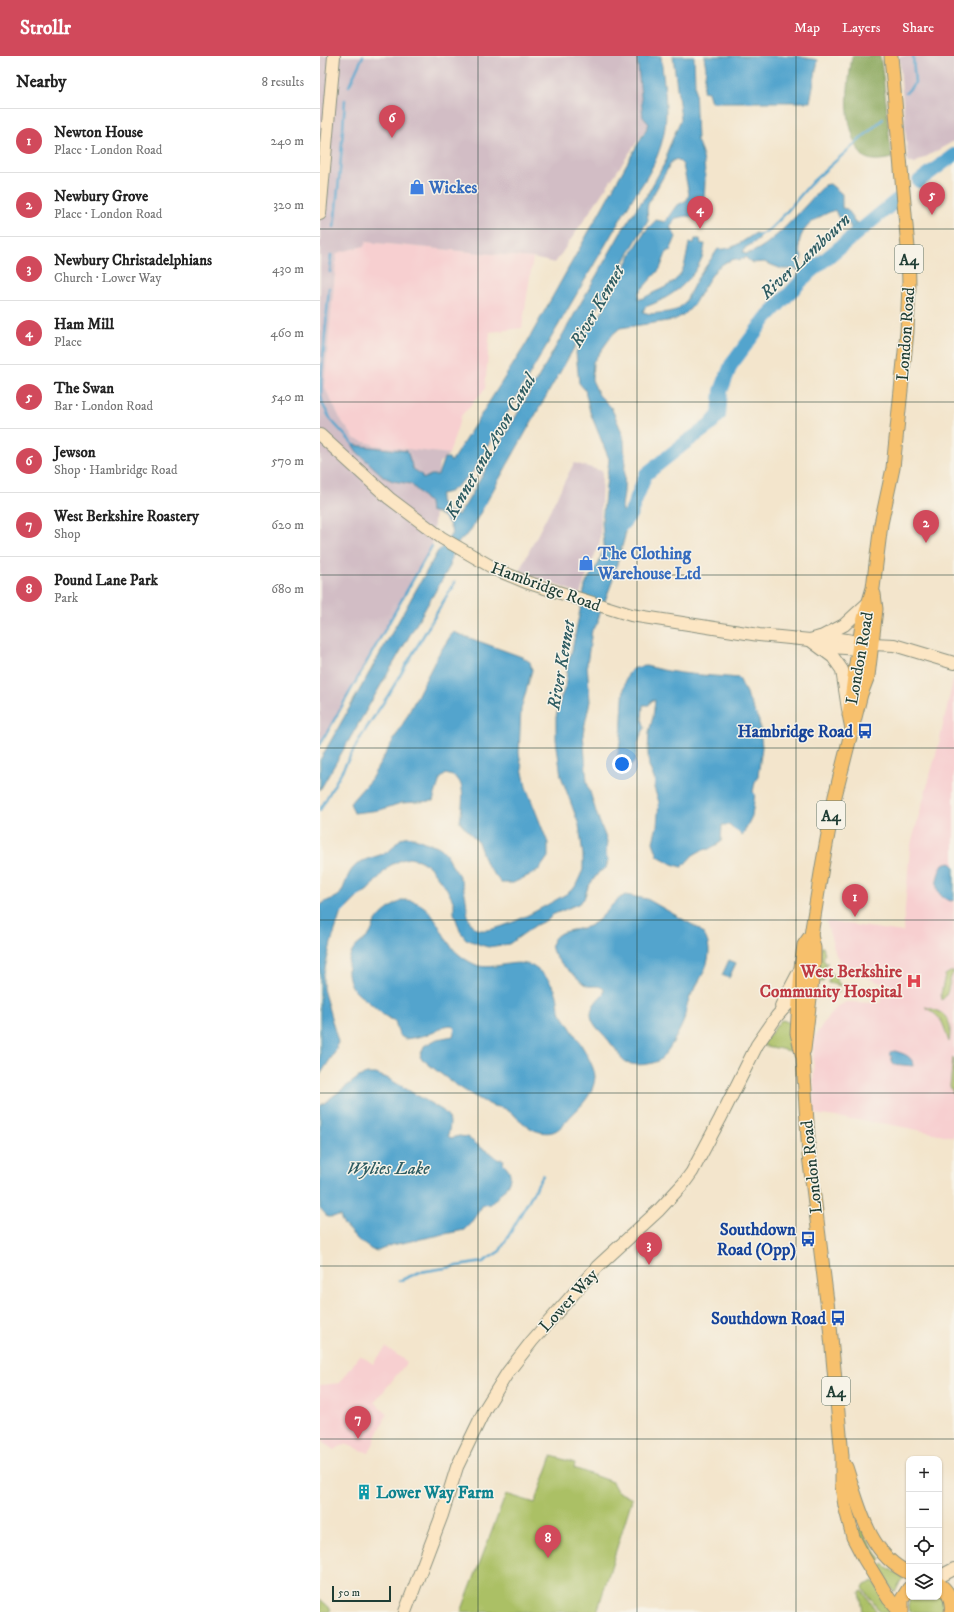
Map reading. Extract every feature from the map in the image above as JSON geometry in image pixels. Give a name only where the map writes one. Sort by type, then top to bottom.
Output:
[{"type":"main road","name":"London Road","points":[[842,1456],[830,1326],[809,1155],[803,1058],[797,1033],[797,1024],[800,992],[814,948],[812,935],[829,826],[852,729],[868,676],[863,645],[862,625],[873,588],[881,524],[893,468],[907,332],[909,291],[906,215],[891,56]]},
{"type":"main road","name":"London Road","points":[[852,729],[849,714],[863,645],[876,609],[873,588]]},
{"type":"main road","name":"London Road","points":[[803,1058],[811,1000],[807,969]]},
{"type":"main road","name":"A4","points":[[842,1456],[863,1518],[878,1547],[897,1567],[906,1572]]},
{"type":"main road","name":"A4","points":[[842,1456],[842,1486],[845,1506],[853,1537],[889,1599],[901,1612]]},
{"type":"main road","points":[[942,1586],[952,1600]]},
{"type":"main road","name":"A4","points":[[901,1612],[902,1599],[906,1593]]},
{"type":"street","points":[[320,214],[334,56]]},
{"type":"street","name":"Hambridge Road","points":[[321,434],[389,498],[442,538],[497,570],[526,582],[607,608],[655,620],[759,635],[863,645],[905,647],[954,663]]},
{"type":"street","points":[[849,714],[842,670],[833,657],[816,641],[844,625],[868,603]]},
{"type":"street","name":"Lower Way","points":[[777,1016],[782,1002],[807,969]]},
{"type":"street","name":"Lower Way","points":[[405,1612],[434,1536],[457,1467],[493,1395],[508,1372],[532,1341],[575,1291],[602,1262],[659,1210],[684,1183],[692,1172],[720,1120],[757,1045],[777,1016],[800,992]]},
{"type":"street","points":[[777,1016],[789,1017],[797,1024]]},
{"type":"street","points":[[942,1576],[954,1570]]},
{"type":"shaded area","points":[[320,56],[639,56],[649,124],[555,263],[533,258],[366,242],[364,246],[337,253],[324,386],[341,420],[355,439],[375,445],[449,454],[439,463],[432,546],[320,745]]},
{"type":"shaded area","points":[[899,56],[954,56],[954,141],[915,163],[908,162]]},
{"type":"shaded area","points":[[365,242],[533,258],[522,328],[490,332],[485,389],[461,416],[449,454],[375,445],[355,439],[341,420],[324,386],[337,253],[364,246]]},
{"type":"shaded area","points":[[574,463],[602,471],[600,541],[580,594],[519,571]]},
{"type":"shaded area","name":"West Berkshire Community Hospital","points":[[954,676],[954,1137],[887,1124],[814,1114],[813,1039],[829,1015],[837,1007],[846,1002],[881,1003],[884,984],[846,971],[836,955],[826,921],[903,932],[910,848],[939,743]]},
{"type":"shaded area","points":[[386,1347],[407,1362],[375,1402],[387,1414],[369,1453],[345,1444],[334,1450],[320,1439],[320,1385],[340,1383],[360,1355],[373,1364]]},
{"type":"green space","points":[[852,56],[880,56],[892,158],[878,160],[867,159],[861,154],[857,146],[851,130],[848,109],[848,89]]},
{"type":"green space","points":[[821,947],[823,947],[825,954],[823,956],[825,963],[828,963],[825,966],[826,972],[823,982],[817,981]]},
{"type":"green space","points":[[831,972],[841,986],[828,983]]},
{"type":"green space","points":[[950,972],[954,972],[950,979],[947,994],[942,1000],[941,994],[945,975]]},
{"type":"green space","points":[[827,989],[840,991],[827,999]]},
{"type":"green space","points":[[925,1007],[939,1011],[947,1018],[950,1028],[949,1042],[940,1019]]},
{"type":"green space","points":[[783,1020],[790,1023],[790,1051],[762,1045],[780,1021]]},
{"type":"green space","points":[[953,1058],[954,1059],[954,1096],[950,1086]]},
{"type":"green space","points":[[552,1456],[575,1463],[574,1468],[612,1482],[617,1491],[632,1499],[597,1612],[461,1612],[506,1494],[535,1503]]},
{"type":"green space","points":[[863,1527],[866,1538],[881,1560],[875,1566],[856,1530]]},
{"type":"green space","points":[[883,1564],[904,1579],[899,1584],[895,1593],[878,1569]]},
{"type":"green space","points":[[874,1581],[892,1612],[880,1612],[863,1588],[865,1585]]},
{"type":"green space","points":[[863,1591],[877,1612],[863,1612],[860,1592]]},
{"type":"green space","points":[[942,1596],[945,1600],[945,1612],[909,1612],[909,1600],[942,1600]]},
{"type":"green space","points":[[320,1599],[331,1609],[329,1612],[320,1612]]},
{"type":"water","name":"River Kennet","points":[[637,56],[661,56],[666,100],[666,118],[658,154],[645,181],[634,196],[472,473],[455,488],[449,492],[441,494],[440,501],[444,508],[451,513],[458,515],[466,504],[623,229],[647,195],[667,159],[667,152],[681,119],[673,56],[694,56],[697,141],[701,150],[705,169],[705,189],[701,219],[687,216],[676,218],[670,227],[676,237],[670,251],[667,251],[660,269],[639,292],[638,299],[664,288],[677,279],[681,274],[686,261],[689,243],[694,243],[695,239],[700,239],[701,244],[705,244],[701,260],[690,278],[670,295],[645,307],[643,312],[650,314],[676,310],[684,304],[697,279],[718,249],[733,247],[756,233],[760,239],[745,248],[743,252],[745,254],[755,251],[776,236],[825,185],[830,184],[842,194],[842,208],[847,209],[853,217],[853,221],[858,223],[851,229],[849,223],[845,224],[838,217],[835,210],[820,217],[807,227],[802,233],[800,241],[799,248],[802,257],[799,266],[804,270],[800,273],[796,269],[782,269],[764,262],[752,263],[745,257],[739,261],[735,259],[726,262],[717,268],[692,307],[685,314],[674,320],[620,328],[613,334],[593,362],[592,380],[599,395],[611,407],[621,430],[624,440],[625,460],[622,507],[624,514],[625,536],[598,623],[592,630],[587,664],[590,701],[583,733],[587,782],[607,841],[606,855],[608,860],[606,868],[599,872],[588,887],[584,899],[578,904],[552,915],[549,919],[536,925],[509,944],[488,947],[466,939],[460,931],[454,913],[454,903],[447,889],[429,866],[419,860],[409,858],[389,866],[368,890],[359,896],[340,915],[331,943],[323,977],[323,989],[338,1042],[335,1052],[320,1075],[320,906],[324,902],[340,894],[354,867],[366,859],[389,851],[404,837],[415,838],[437,846],[445,852],[461,881],[466,898],[470,923],[477,929],[485,930],[509,924],[568,893],[575,887],[583,870],[583,855],[579,825],[561,776],[556,739],[556,717],[565,688],[568,663],[585,586],[599,563],[604,545],[602,522],[609,459],[590,412],[585,390],[579,383],[576,352],[586,333],[601,314],[633,251],[647,229],[656,220],[665,222],[676,206],[687,200],[689,194],[683,165],[677,159],[672,161],[648,204],[648,220],[469,533],[455,547],[450,566],[320,790],[320,760],[438,551],[442,548],[452,533],[451,528],[445,518],[430,511],[429,503],[411,484],[393,481],[384,477],[357,452],[352,444],[407,451],[413,469],[421,474],[423,479],[431,475],[438,475],[444,458],[449,458],[451,462],[526,344],[649,124],[643,117]]},
{"type":"water","points":[[704,56],[796,56],[818,60],[810,102],[711,102],[708,92],[703,91],[706,68]]},
{"type":"water","points":[[453,632],[522,657],[530,662],[532,670],[521,709],[519,753],[526,787],[548,843],[548,857],[538,871],[513,883],[501,883],[486,864],[478,842],[460,822],[462,792],[459,781],[454,777],[446,774],[440,779],[433,801],[401,803],[380,810],[354,813],[350,803],[371,779],[405,720],[438,655]]},
{"type":"water","points":[[646,666],[681,673],[739,678],[759,721],[762,747],[758,776],[753,792],[755,794],[752,816],[742,836],[729,825],[722,825],[721,842],[709,849],[702,850],[693,855],[682,867],[672,864],[658,856],[653,842],[657,826],[659,802],[654,788],[655,781],[649,766],[648,753],[649,732],[655,700],[651,701],[649,705],[643,705],[642,719],[645,728],[639,740],[634,763],[623,769],[617,769],[622,728],[623,693],[626,678],[632,670]]},
{"type":"water","points":[[950,862],[954,866],[954,900],[951,901],[945,899],[941,895],[937,886],[940,869],[943,864]]},
{"type":"water","points":[[625,895],[647,899],[698,928],[706,938],[709,948],[707,964],[689,999],[684,1020],[677,1036],[669,1049],[658,1061],[639,1065],[631,1064],[625,1061],[594,1024],[591,1014],[593,1006],[604,993],[604,989],[599,986],[589,986],[583,983],[560,962],[552,950],[554,938],[561,933],[584,928],[596,922],[615,902]]},
{"type":"water","points":[[403,900],[415,902],[424,906],[431,914],[453,949],[470,962],[479,966],[487,967],[517,963],[524,964],[538,970],[552,985],[556,992],[560,1011],[587,1055],[595,1077],[590,1094],[557,1130],[545,1133],[530,1128],[505,1109],[493,1106],[464,1090],[446,1078],[420,1057],[424,1046],[437,1039],[453,1036],[455,1029],[451,1025],[444,1026],[436,1032],[405,1039],[399,1035],[395,1021],[382,1014],[358,994],[353,987],[350,982],[348,971],[351,954],[370,934],[375,923],[384,912]]},
{"type":"water","points":[[729,960],[736,963],[729,978],[722,975]]},
{"type":"water","points":[[895,1051],[905,1054],[910,1058],[913,1066],[893,1064],[890,1052]]},
{"type":"water","name":"Wylies Lake","points":[[367,1074],[376,1074],[389,1079],[442,1110],[448,1116],[450,1122],[448,1136],[451,1138],[459,1136],[467,1137],[499,1160],[504,1160],[503,1163],[508,1168],[510,1174],[508,1184],[491,1204],[483,1205],[464,1230],[392,1245],[378,1251],[372,1250],[358,1240],[343,1224],[340,1216],[328,1217],[320,1208],[320,1106],[359,1077]]},
{"type":"waterway","points":[[349,86],[363,56]]},
{"type":"waterway","points":[[906,93],[915,83],[913,56]]},
{"type":"waterway","points":[[334,227],[345,100]]},
{"type":"waterway","points":[[756,237],[769,230],[812,182],[883,119]]},
{"type":"waterway","name":"River Lambourn","points":[[919,181],[954,155]]},
{"type":"waterway","name":"River Lambourn","points":[[613,535],[630,515],[646,474],[709,426],[719,415],[721,391],[731,365],[766,318],[810,272],[897,200]]},
{"type":"waterway","points":[[330,272],[331,255]]},
{"type":"waterway","points":[[329,288],[321,396],[323,405],[331,420],[354,445]]},
{"type":"waterway","points":[[320,745],[432,546]]},
{"type":"waterway","points":[[320,810],[362,735],[389,694],[455,582]]},
{"type":"waterway","points":[[399,1281],[420,1272],[483,1262],[500,1251],[543,1175]]},
{"type":"place","name":"Jewson","points":[[392,138]]},
{"type":"place","name":"Wickes","points":[[417,187]]},
{"type":"place","name":"The Swan","points":[[932,215]]},
{"type":"place","name":"Ham Mill","points":[[700,229]]},
{"type":"place","name":"Newbury Grove","points":[[926,543]]},
{"type":"place","name":"The Clothing Warehouse Ltd","points":[[586,563]]},
{"type":"place","name":"Hambridge Road","points":[[865,731]]},
{"type":"place","name":"Newton House","points":[[855,917]]},
{"type":"place","name":"West Berkshire Community Hospital","points":[[914,981]]},
{"type":"place","name":"Southdown Road (Opp)","points":[[808,1239]]},
{"type":"place","name":"Newbury Christadelphians","points":[[649,1265]]},
{"type":"place","name":"Southdown Road","points":[[838,1318]]},
{"type":"place","name":"West Berkshire Roastery","points":[[358,1439]]},
{"type":"place","name":"Lower Way Farm","points":[[364,1492]]},
{"type":"place","name":"Pound Lane Park","points":[[548,1558]]},
{"type":"water label","name":"Kennet and Avon Canal","points":[[490,446]]}]
